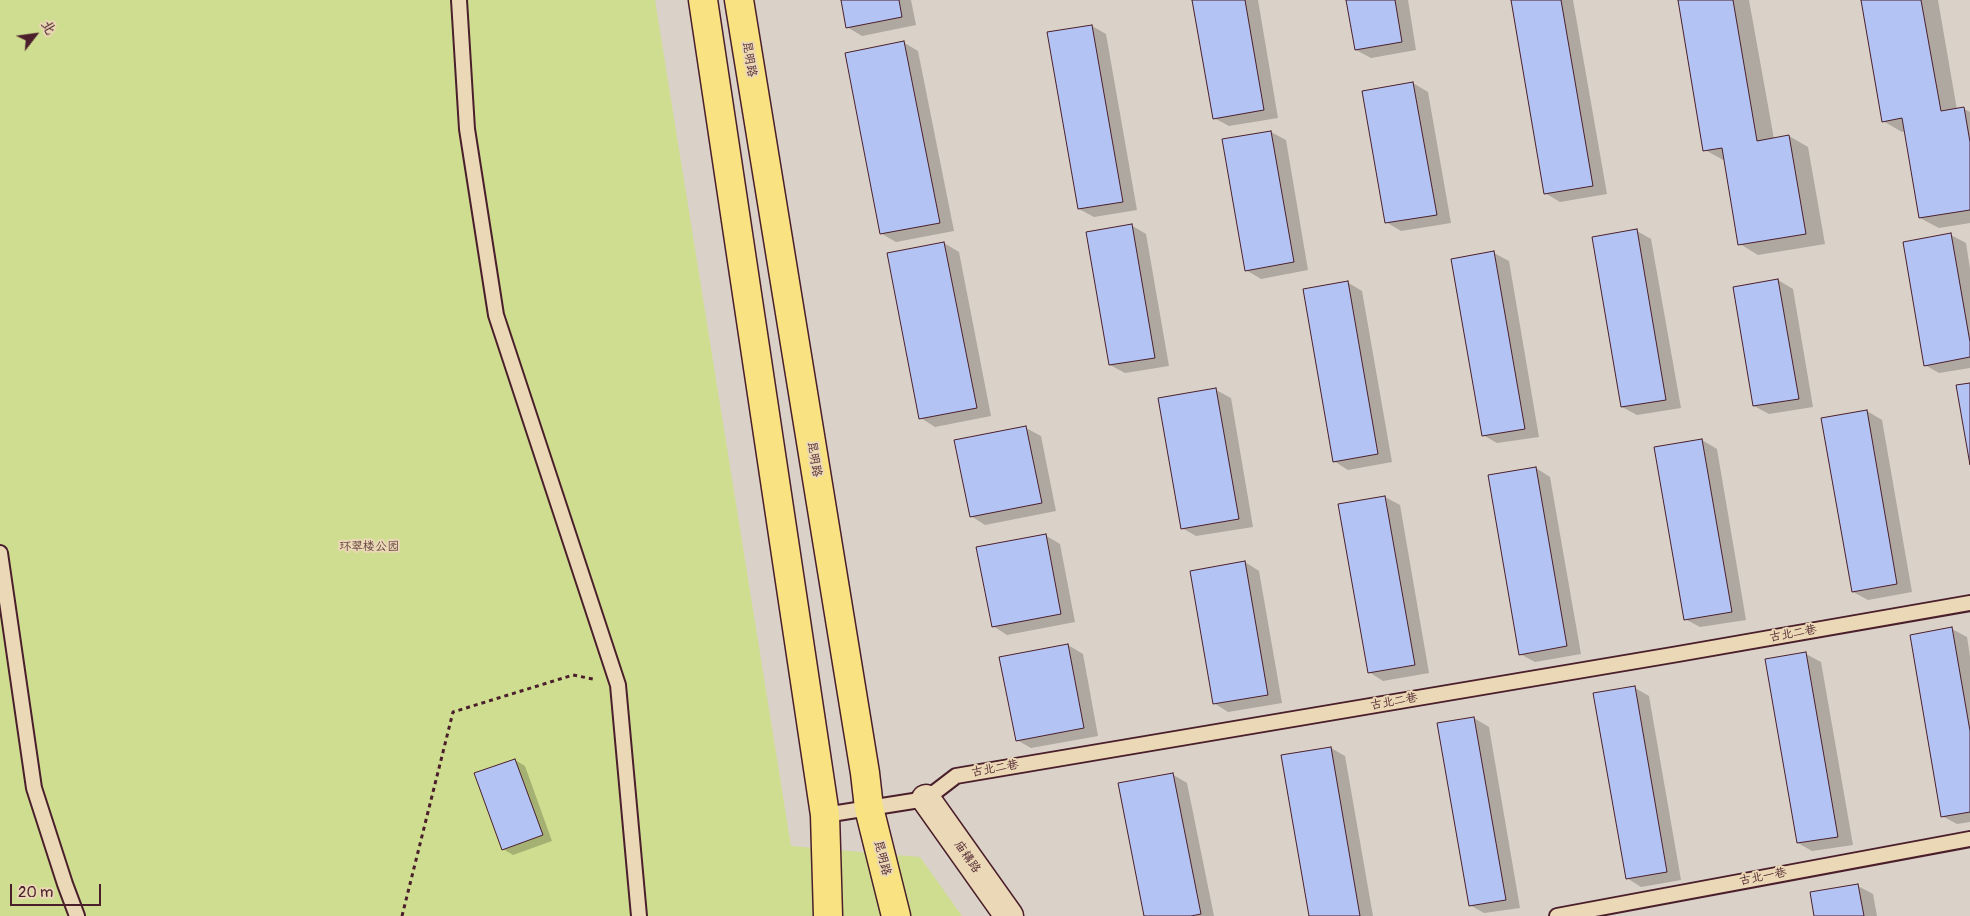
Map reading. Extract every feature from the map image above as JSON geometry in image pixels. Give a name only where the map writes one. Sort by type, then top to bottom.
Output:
[{"type":"main road","points":[[703,0],[825,816],[828,916]]},
{"type":"main road","name":"昆明路","points":[[739,0],[865,772],[869,808],[896,916]]},
{"type":"street","name":"庙耩路","points":[[926,799],[1009,916]]},
{"type":"lane","points":[[459,0],[467,129],[496,315],[618,684],[639,916]]},
{"type":"lane","points":[[0,553],[34,788],[64,884],[77,916]]},
{"type":"lane","name":"古北二巷","points":[[825,816],[926,799],[956,776],[1658,658],[1970,603]]},
{"type":"lane","name":"古北一巷","points":[[1556,916],[1970,839]]},
{"type":"path","points":[[402,916],[453,712],[573,675],[618,684]]},
{"type":"green space","name":"环翠楼公园","points":[[0,0],[655,0],[791,846],[920,857],[962,916],[0,916]]},
{"type":"building","points":[[841,0],[899,0],[902,17],[846,28]]},
{"type":"building","points":[[1192,0],[1245,0],[1264,110],[1213,119]]},
{"type":"building","points":[[1346,0],[1395,0],[1402,42],[1355,50]]},
{"type":"building","points":[[1511,0],[1561,0],[1593,186],[1544,194]]},
{"type":"building","points":[[1678,0],[1733,0],[1757,141],[1789,135],[1806,234],[1738,245],[1722,148],[1703,151]]},
{"type":"building","points":[[1861,0],[1921,0],[1941,111],[1964,107],[1970,142],[1970,210],[1919,218],[1902,118],[1882,122]]},
{"type":"building","points":[[1092,25],[1123,202],[1078,209],[1047,32]]},
{"type":"building","points":[[904,41],[940,223],[880,234],[845,53]]},
{"type":"building","points":[[1413,82],[1437,215],[1385,223],[1362,91]]},
{"type":"building","points":[[1271,131],[1294,262],[1245,271],[1222,139]]},
{"type":"building","points":[[1132,224],[1155,358],[1109,365],[1086,232]]},
{"type":"building","points":[[1637,229],[1666,400],[1621,407],[1592,237]]},
{"type":"building","points":[[1951,233],[1970,342],[1970,357],[1924,366],[1903,242]]},
{"type":"building","points":[[944,242],[977,408],[919,419],[887,253]]},
{"type":"building","points":[[1494,251],[1525,429],[1482,436],[1451,259]]},
{"type":"building","points":[[1778,279],[1799,399],[1753,406],[1733,287]]},
{"type":"building","points":[[1348,281],[1378,454],[1333,462],[1303,289]]},
{"type":"building","points":[[1970,383],[1970,465],[1956,385]]},
{"type":"building","points":[[1216,388],[1239,519],[1181,529],[1158,398]]},
{"type":"building","points":[[1867,410],[1897,584],[1852,592],[1821,418]]},
{"type":"building","points":[[1026,426],[1042,503],[970,517],[954,440]]},
{"type":"building","points":[[1702,439],[1732,612],[1684,620],[1654,447]]},
{"type":"building","points":[[1536,467],[1567,646],[1519,655],[1488,475]]},
{"type":"building","points":[[1385,496],[1415,665],[1368,673],[1338,504]]},
{"type":"building","points":[[1046,534],[1061,614],[992,627],[976,547]]},
{"type":"building","points":[[1245,561],[1268,695],[1213,704],[1190,571]]},
{"type":"building","points":[[1952,627],[1970,731],[1970,812],[1941,817],[1910,635]]},
{"type":"building","points":[[1068,644],[1084,728],[1016,741],[999,657]]},
{"type":"building","points":[[1806,652],[1838,837],[1797,843],[1765,659]]},
{"type":"building","points":[[1635,686],[1667,872],[1626,879],[1593,693]]},
{"type":"building","points":[[1474,717],[1506,900],[1469,906],[1437,723]]},
{"type":"building","points":[[1331,747],[1360,916],[1309,916],[1281,755]]},
{"type":"building","points":[[515,759],[543,835],[502,850],[474,773]]},
{"type":"building","points":[[1173,773],[1201,914],[1191,916],[1144,916],[1118,783]]},
{"type":"building","points":[[1858,884],[1864,916],[1814,916],[1810,892]]}]
